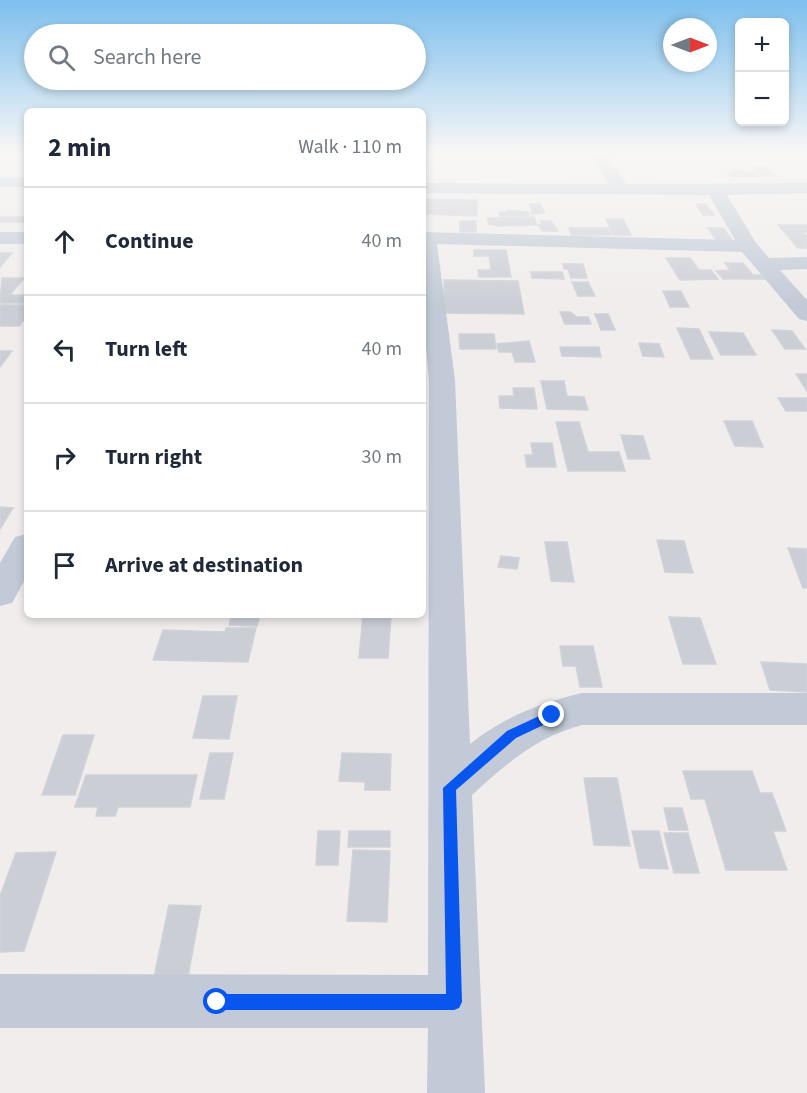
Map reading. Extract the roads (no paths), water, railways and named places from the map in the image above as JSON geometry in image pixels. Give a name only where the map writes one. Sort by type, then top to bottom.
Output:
[{"type":"street","points":[[723,204],[748,246],[807,314]]},
{"type":"street","points":[[0,238],[24,238]]},
{"type":"street","points":[[426,238],[748,246]]},
{"type":"street","points":[[426,246],[442,380],[456,1093]]},
{"type":"street","points":[[762,264],[807,263]]},
{"type":"street","points":[[0,594],[24,550]]},
{"type":"street","points":[[450,788],[512,735],[552,715],[582,709],[807,709]]},
{"type":"street","points":[[0,1001],[454,1002]]}]
